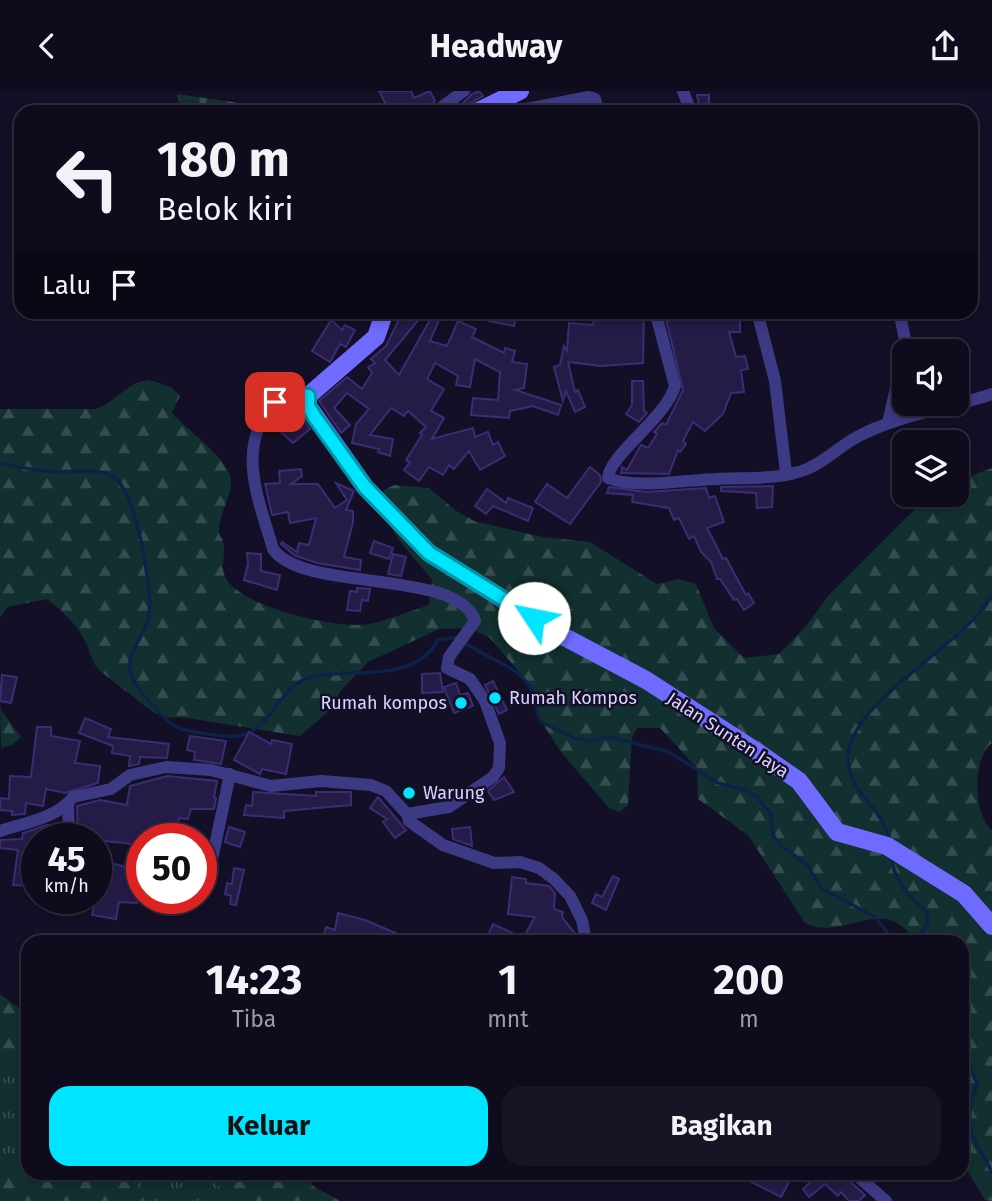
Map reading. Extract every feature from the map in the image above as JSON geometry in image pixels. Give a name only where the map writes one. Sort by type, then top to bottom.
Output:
[{"type":"main road","points":[[495,105],[520,91]]},
{"type":"main road","points":[[308,396],[376,337],[382,319]]},
{"type":"main road","name":"Jalan Sunten Jaya","points":[[308,396],[308,406],[314,416],[365,487],[429,553],[557,633],[646,680],[778,765],[809,793],[837,832],[890,848],[964,894],[992,926]]},
{"type":"street","points":[[445,105],[464,91]]},
{"type":"street","points":[[547,105],[589,97],[595,99],[596,105]]},
{"type":"street","points":[[657,319],[676,382],[674,392],[643,433],[619,457],[608,478],[660,483],[719,479],[757,480],[792,474],[813,465],[855,438],[888,423],[958,407],[992,394]]},
{"type":"street","points":[[759,319],[775,381],[784,469],[786,473],[792,474]]},
{"type":"street","points":[[888,423],[906,344],[901,319]]},
{"type":"street","points":[[308,396],[292,393],[280,396],[268,411],[252,441],[256,484],[274,549],[279,557],[287,564],[309,570],[412,586],[454,601],[474,616],[475,621],[449,657],[449,671],[470,679],[485,701],[500,743],[499,768],[493,777],[449,807],[407,814]]},
{"type":"street","points":[[0,831],[43,819],[68,804],[73,797],[111,789],[130,775],[166,767],[230,774],[271,786],[321,781],[371,785],[386,791],[416,827],[443,845],[472,858],[494,863],[520,862],[539,868],[570,896],[582,920],[585,935]]},
{"type":"street","points":[[217,836],[230,774]]},
{"type":"street","points":[[68,804],[69,823]]},
{"type":"street","points":[[861,1180],[886,1201]]},
{"type":"green space","points":[[177,94],[255,105],[179,105]]},
{"type":"green space","points":[[149,380],[171,387],[180,396],[172,413],[215,454],[229,472],[231,486],[219,532],[224,546],[224,574],[232,586],[246,596],[289,613],[355,625],[392,618],[429,605],[432,580],[398,538],[385,514],[384,490],[394,485],[429,488],[455,510],[474,521],[542,537],[590,542],[657,584],[678,579],[696,584],[714,628],[744,658],[779,654],[807,625],[828,596],[917,507],[969,507],[969,477],[992,468],[992,743],[981,760],[977,786],[981,812],[992,830],[992,1201],[985,1200],[969,1173],[969,935],[909,935],[890,920],[876,919],[834,927],[805,923],[748,835],[698,799],[697,768],[660,728],[637,728],[632,737],[628,805],[620,812],[609,808],[561,752],[537,715],[534,695],[524,678],[490,638],[469,628],[439,629],[368,662],[340,692],[329,711],[300,736],[165,717],[154,713],[100,671],[78,629],[47,599],[7,607],[0,618],[0,409],[96,409],[135,384]]},
{"type":"green space","points":[[0,701],[1,710],[21,737],[12,745],[1,748]]},
{"type":"green space","points":[[0,994],[21,1010],[21,1067],[0,1072]]},
{"type":"green space","points":[[21,1067],[21,1145],[0,1166],[0,1072]]},
{"type":"green space","points":[[20,1144],[21,1180],[133,1180],[145,1201],[0,1201],[0,1166]]},
{"type":"green space","points":[[133,1180],[213,1180],[233,1201],[145,1201]]},
{"type":"green space","points":[[213,1180],[310,1180],[313,1186],[340,1201],[233,1201]]},
{"type":"building","points":[[379,91],[411,91],[414,98],[430,91],[435,101],[431,105],[386,105]]},
{"type":"building","points":[[479,91],[483,96],[467,105],[461,105]]},
{"type":"building","points":[[697,95],[709,95],[709,105],[699,105]]},
{"type":"building","points":[[399,319],[419,319],[385,360],[399,375],[430,319],[439,319],[430,341],[447,346],[458,321],[476,329],[472,337],[504,353],[505,348],[515,351],[512,362],[527,364],[524,388],[515,390],[561,405],[558,415],[533,406],[510,411],[509,418],[471,415],[473,398],[498,400],[500,372],[475,359],[470,387],[456,385],[458,376],[435,363],[427,379],[444,389],[431,411],[444,418],[432,439],[473,428],[475,437],[488,432],[493,445],[498,442],[505,456],[480,470],[469,451],[454,469],[449,465],[443,475],[429,467],[419,481],[404,470],[410,462],[406,460],[426,427],[408,411],[404,416],[391,408],[370,435],[393,439],[390,456],[378,452],[379,449],[352,443],[356,424],[369,409],[347,393],[334,408],[350,425],[341,433],[319,401],[347,377],[362,389],[372,373],[368,367],[375,363],[371,359],[386,346]]},
{"type":"building","points":[[489,319],[515,319],[514,326]]},
{"type":"building","points":[[594,319],[644,319],[643,363],[601,366],[568,362],[575,392],[578,390],[585,407],[575,412],[566,391],[563,401],[554,367],[560,365],[564,346],[567,351],[569,323],[593,325]]},
{"type":"building","points":[[666,319],[740,320],[740,332],[729,332],[736,357],[745,356],[748,369],[741,370],[744,392],[731,393],[723,414],[705,431],[693,422],[683,441],[686,444],[680,452],[678,450],[669,474],[621,473],[622,467],[627,470],[641,445],[648,448],[657,434],[654,432],[662,423],[666,425],[683,390]]},
{"type":"building","points":[[331,320],[342,330],[345,325],[355,330],[346,347],[340,344],[330,362],[312,351]]},
{"type":"building","points":[[632,381],[643,381],[644,411],[647,413],[639,422],[626,414],[632,405]]},
{"type":"building","points":[[292,403],[310,429],[293,443],[275,427],[283,419],[277,413]]},
{"type":"building","points":[[590,467],[600,475],[601,482],[570,524],[535,502],[547,484],[567,498]]},
{"type":"building","points":[[301,469],[302,476],[291,484],[318,484],[335,508],[347,500],[336,483],[354,491],[346,510],[353,511],[353,522],[344,557],[361,560],[360,570],[317,563],[294,555],[281,544],[282,542],[297,552],[299,543],[309,545],[316,518],[290,523],[288,512],[272,515],[265,484],[280,483],[279,471]]},
{"type":"building","points":[[773,486],[772,507],[757,508],[756,493],[721,491],[721,487]]},
{"type":"building","points":[[609,487],[646,492],[706,488],[709,498],[715,496],[724,522],[707,528],[723,559],[726,558],[746,595],[748,593],[754,603],[744,610],[737,599],[734,600],[720,579],[717,579],[711,562],[701,552],[694,536],[689,539],[679,518],[674,520],[669,508],[632,502],[633,495],[607,493]]},
{"type":"building","points":[[487,489],[506,503],[508,498],[533,508],[528,521],[493,506],[486,514],[475,506]]},
{"type":"building","points":[[374,541],[393,548],[389,559],[370,553]]},
{"type":"building","points":[[247,553],[261,554],[261,571],[280,575],[277,590],[244,580],[248,564]]},
{"type":"building","points":[[393,554],[406,557],[401,576],[388,574]]},
{"type":"building","points":[[357,588],[370,589],[368,601],[362,600],[360,611],[347,610],[350,591],[357,592]]},
{"type":"building","points":[[440,673],[443,692],[422,693],[422,674]]},
{"type":"building","points":[[2,675],[17,677],[11,703],[0,701]]},
{"type":"building","name":"Rumah Kompos","points":[[493,681],[507,710],[499,714],[485,685]]},
{"type":"building","name":"Rumah kompos","points":[[456,683],[460,695],[468,693],[473,706],[454,713],[444,687]]},
{"type":"building","points":[[85,718],[111,729],[108,737],[169,744],[167,758],[140,757],[139,764],[129,766],[130,756],[112,753],[113,746],[79,733]]},
{"type":"building","points":[[37,727],[51,727],[51,736],[80,741],[75,763],[100,766],[98,783],[65,793],[46,789],[43,806],[26,803],[25,814],[12,815],[12,811],[0,810],[0,798],[9,799],[10,776],[31,777]]},
{"type":"building","points":[[249,732],[271,744],[272,740],[292,744],[286,774],[262,769],[260,774],[234,760]]},
{"type":"building","points":[[190,736],[226,741],[221,764],[194,760],[195,752],[187,750]]},
{"type":"building","points":[[167,776],[217,781],[214,809],[191,809],[188,819],[179,818],[178,823],[126,823],[126,843],[112,842],[112,823],[78,823],[77,806],[100,800],[127,805],[130,786]]},
{"type":"building","points":[[504,777],[514,792],[494,800],[488,791]]},
{"type":"building","points":[[253,792],[316,796],[316,792],[351,792],[351,805],[284,811],[284,818],[244,815],[246,805],[252,806]]},
{"type":"building","points":[[378,797],[406,830],[395,838],[383,822],[387,819],[370,808]]},
{"type":"building","points":[[229,827],[245,832],[240,847],[225,842]]},
{"type":"building","points":[[470,827],[472,846],[453,839],[452,829]]},
{"type":"building","points":[[21,839],[21,885],[13,885],[18,850],[0,848],[0,840]]},
{"type":"building","points":[[112,863],[126,867],[126,902],[119,902],[116,919],[92,915],[112,914]]},
{"type":"building","points":[[234,868],[244,870],[236,905],[230,904],[231,896],[225,894],[227,883],[232,884]]},
{"type":"building","points":[[613,876],[619,879],[606,910],[592,903],[596,894],[602,897]]},
{"type":"building","points":[[512,877],[526,879],[526,883],[549,886],[555,893],[554,909],[563,912],[562,917],[576,935],[525,935],[535,917],[508,914]]},
{"type":"building","points":[[338,913],[365,920],[400,935],[324,935],[326,927],[335,930]]},
{"type":"building","points":[[493,924],[517,935],[488,935]]},
{"type":"building","points":[[748,1180],[790,1180],[781,1197]]},
{"type":"building","points":[[812,1180],[849,1180],[865,1195],[859,1201],[849,1201],[841,1192],[838,1196],[825,1184],[809,1197],[803,1189]]},
{"type":"waterway","points":[[0,463],[55,472],[100,472],[115,478],[123,488],[141,543],[150,602],[147,623],[130,659],[131,675],[153,705],[181,729],[239,736],[260,725],[291,689],[311,677],[398,669],[427,654],[438,640],[458,637]]},
{"type":"waterway","points":[[890,840],[881,819],[860,792],[850,772],[848,761],[852,739],[865,717],[885,696],[957,635],[978,615],[992,595]]},
{"type":"waterway","points":[[464,642],[521,676],[534,695],[541,722],[575,738],[589,741],[610,737],[669,752],[718,783],[745,790],[757,797],[771,814],[773,835],[779,844],[808,866],[821,888],[875,917],[889,935]]},
{"type":"waterway","points":[[891,855],[900,882],[928,916],[918,935]]},
{"type":"waterway","points":[[969,1065],[977,1084],[970,1110],[971,1129],[992,1172]]},
{"type":"place","name":"Rumah Kompos","points":[[495,698]]},
{"type":"place","name":"Rumah kompos","points":[[461,703]]},
{"type":"place","name":"Warung","points":[[409,793]]},
{"type":"route","points":[[275,402],[280,396],[292,393],[308,396],[308,406],[314,416],[365,487],[429,553],[534,618]]}]
